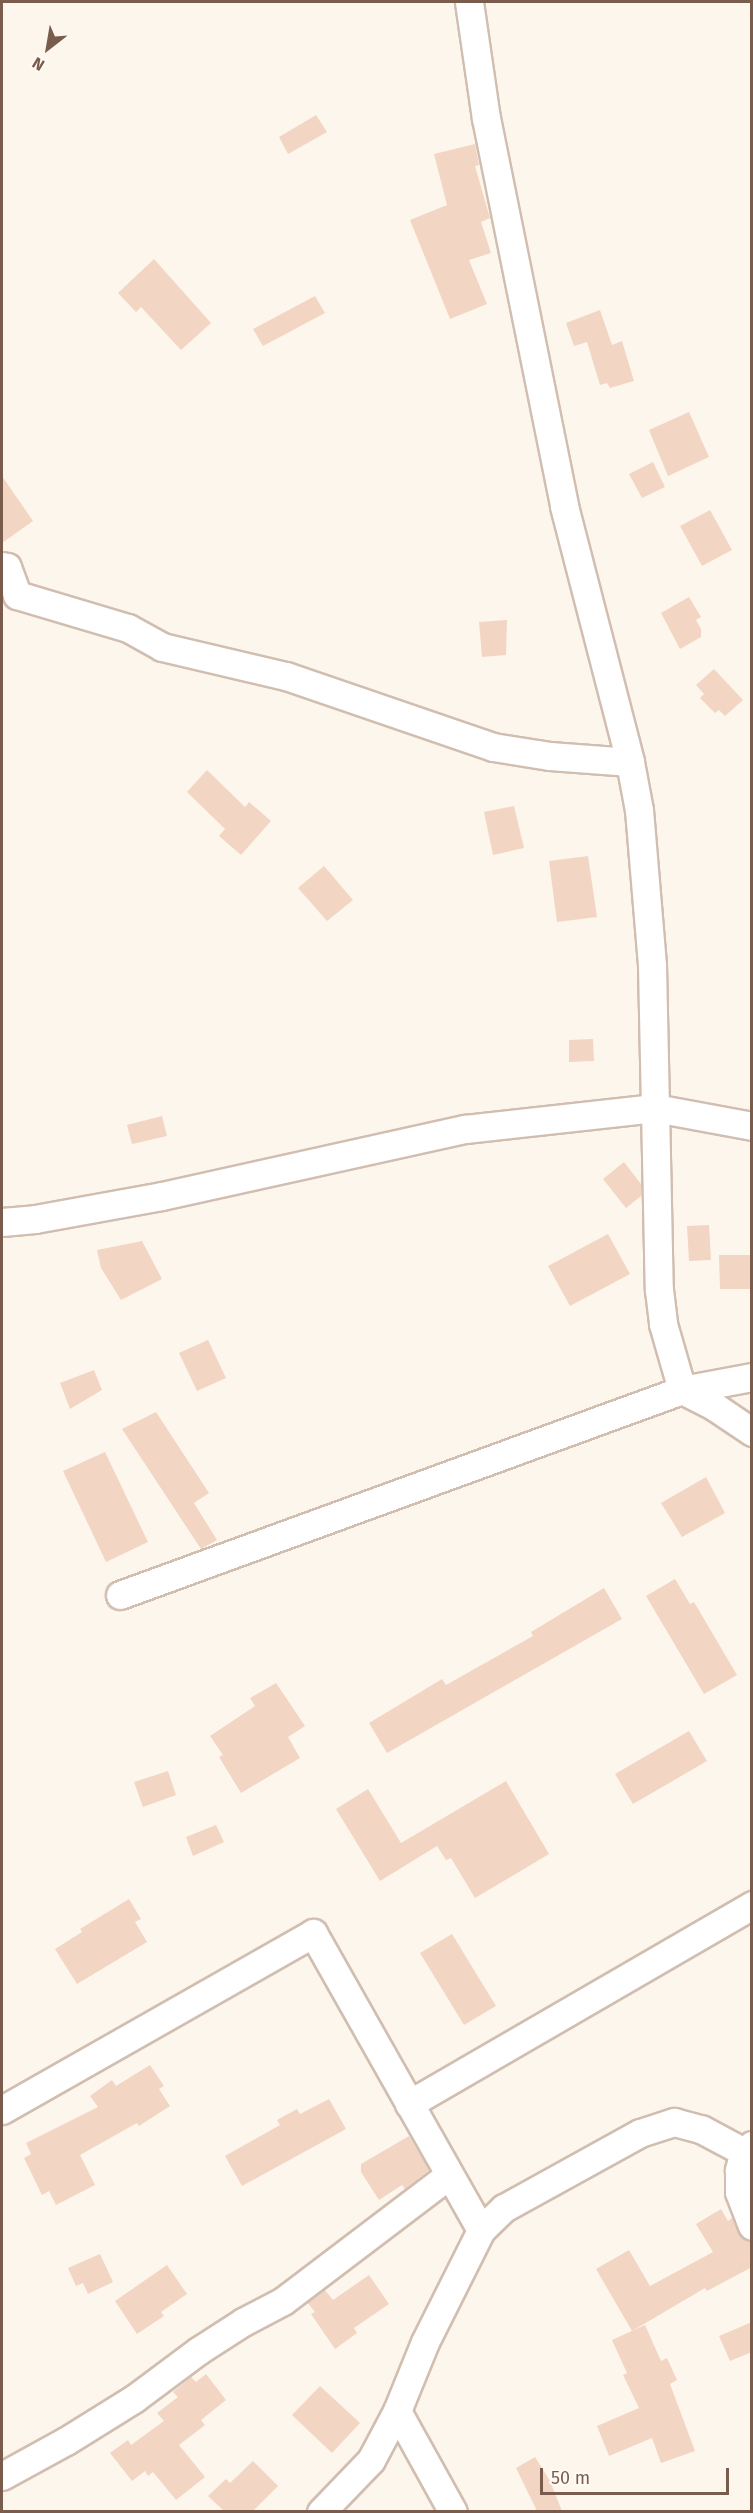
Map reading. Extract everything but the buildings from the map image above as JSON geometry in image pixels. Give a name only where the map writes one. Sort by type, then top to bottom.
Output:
[{"type":"street","points":[[469,2],[486,118],[564,506],[630,762],[639,810],[652,965],[659,1290],[663,1324],[682,1390],[715,1407],[752,1432]]},
{"type":"street","points":[[2,566],[6,567],[17,595],[128,628],[162,647],[286,676],[493,747],[550,756],[630,762]]},
{"type":"street","points":[[2,1222],[35,1219],[162,1196],[465,1129],[655,1108],[752,1126]]},
{"type":"street","points":[[120,1595],[682,1390],[752,1377]]},
{"type":"street","points":[[409,2103],[752,1905]]},
{"type":"street","points":[[2,2110],[313,1933],[481,2230]]},
{"type":"street","points":[[321,2511],[371,2460],[397,2411],[425,2342],[481,2230],[504,2208],[640,2133],[674,2122],[701,2128],[748,2149],[739,2170],[739,2192],[752,2226]]},
{"type":"street","points":[[2,2476],[66,2441],[135,2398],[198,2351],[243,2322],[283,2301],[449,2175]]},
{"type":"street","points":[[397,2411],[453,2511]]}]
